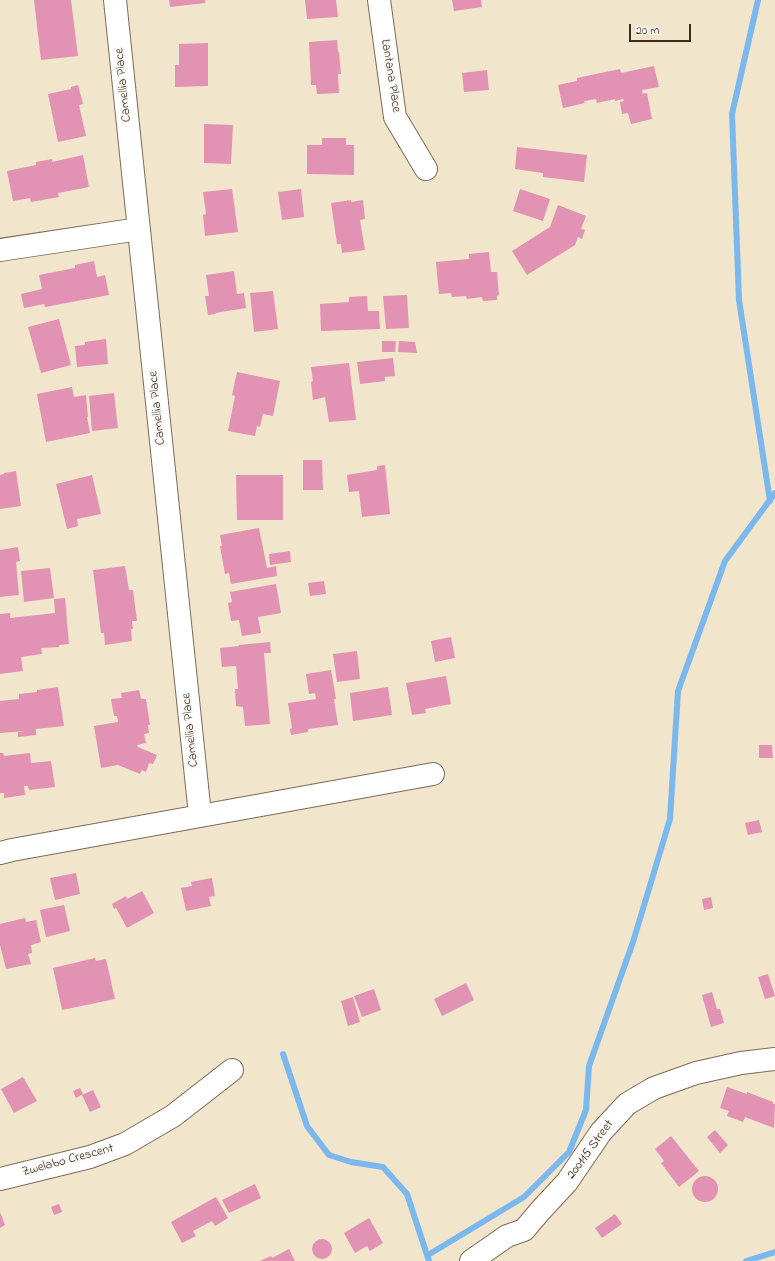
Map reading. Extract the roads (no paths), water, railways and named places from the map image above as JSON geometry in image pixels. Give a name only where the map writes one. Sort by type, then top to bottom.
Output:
[{"type":"street","name":"Camellia Place","points":[[115,0],[200,815]]},
{"type":"street","name":"Lantana Place","points":[[379,0],[395,117],[426,169]]},
{"type":"street","points":[[0,250],[139,229]]},
{"type":"street","points":[[0,853],[200,815],[432,774]]},
{"type":"street","name":"200115 Street","points":[[471,1261],[507,1236],[524,1230],[567,1182],[601,1132],[628,1104],[654,1088],[696,1073],[740,1063],[775,1058]]},
{"type":"street","name":"Zwelabo Crescent","points":[[0,1179],[90,1157],[125,1144],[173,1116],[232,1070]]},
{"type":"waterway","points":[[758,0],[732,114],[739,300],[770,501]]},
{"type":"waterway","points":[[428,1255],[524,1197],[569,1152],[586,1110],[589,1066],[633,942],[670,819],[678,691],[725,561],[775,493]]},
{"type":"waterway","points":[[283,1054],[307,1126],[329,1155],[351,1162],[383,1167],[407,1194],[429,1261]]},
{"type":"waterway","points":[[746,1261],[775,1252]]}]
